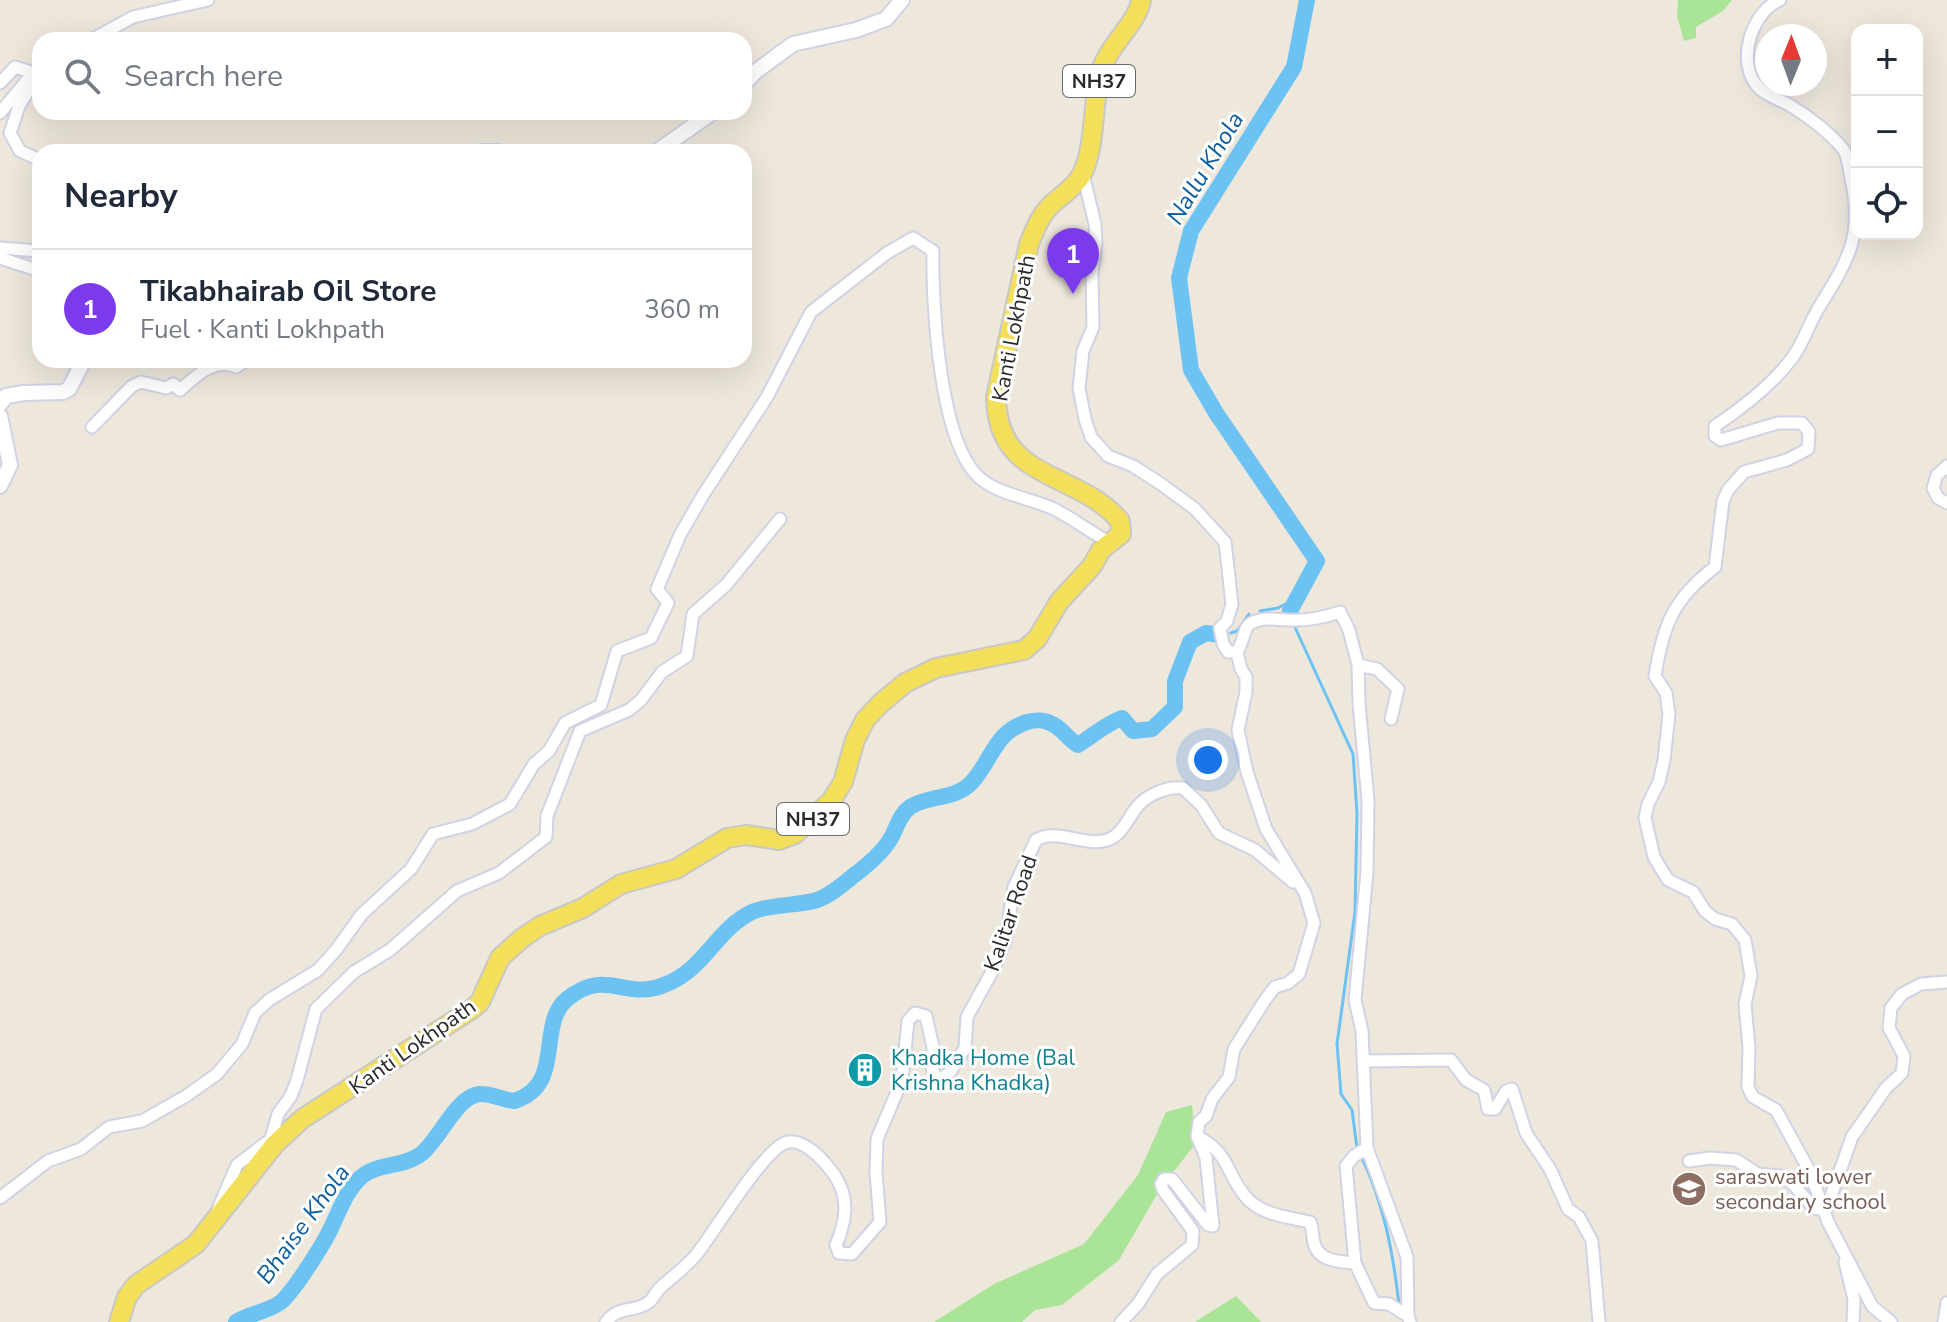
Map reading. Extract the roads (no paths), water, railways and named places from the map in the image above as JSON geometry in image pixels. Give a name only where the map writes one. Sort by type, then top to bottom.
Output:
[{"type":"main road","name":"NH37","points":[[1083,173],[1100,73],[1117,39],[1135,18],[1141,0]]},
{"type":"main road","name":"Kanti Lokhpath","points":[[119,1322],[127,1297],[136,1285],[196,1244],[275,1144],[302,1119],[472,1009],[480,1002],[500,958],[531,932],[583,908],[621,884],[676,869],[727,838],[746,835],[779,840],[795,834],[831,801],[843,782],[855,740],[865,720],[905,683],[936,668],[1024,650],[1037,639],[1068,591],[1092,566],[1101,550],[1122,530],[1115,515],[1101,503],[1043,474],[1021,459],[1001,431],[997,417],[1001,371],[1029,244],[1047,209],[1071,189],[1083,173]]},
{"type":"street","points":[[106,32],[133,17],[208,0]]},
{"type":"street","points":[[752,75],[793,44],[856,30],[886,19],[902,0]]},
{"type":"street","points":[[1780,0],[1763,11],[1748,42],[1749,71],[1755,84],[1763,91],[1793,107],[1845,150],[1856,199],[1855,235],[1841,273],[1807,328],[1794,356],[1766,385],[1715,426],[1715,436],[1721,440],[1778,423],[1802,423],[1809,432],[1808,449],[1787,460],[1744,472],[1723,501],[1715,567],[1675,606],[1659,651],[1655,676],[1666,693],[1669,714],[1664,760],[1645,818],[1654,857],[1668,880],[1693,892],[1705,911],[1715,919],[1732,924],[1745,940],[1751,976],[1745,1004],[1749,1048],[1748,1087],[1753,1097],[1776,1110],[1810,1172],[1828,1222],[1872,1306],[1891,1322]]},
{"type":"street","points":[[0,83],[15,67],[32,69]]},
{"type":"street","points":[[0,113],[32,76]]},
{"type":"street","points":[[32,85],[19,106],[10,133],[20,151],[32,156]]},
{"type":"street","points":[[667,144],[702,120]]},
{"type":"street","points":[[1083,173],[1095,224],[1096,245],[1092,272],[1093,327],[1083,351],[1079,388],[1085,419],[1091,437],[1108,456],[1133,466],[1161,484],[1195,509],[1225,542],[1232,604],[1227,621],[1220,628],[1228,652],[1237,652]]},
{"type":"street","points":[[601,705],[617,651],[651,638],[668,603],[657,589],[680,535],[767,397],[811,312],[887,253],[913,238],[933,251],[936,348],[954,431],[971,469],[982,481],[1054,509],[1111,543]]},
{"type":"street","points":[[0,248],[32,250]]},
{"type":"street","points":[[0,258],[32,268]]},
{"type":"street","points":[[0,404],[6,396],[63,392],[69,389],[80,368]]},
{"type":"street","points":[[92,427],[132,386],[141,382],[166,388],[173,384],[180,390],[202,370],[209,368]]},
{"type":"street","points":[[0,416],[10,465],[0,486]]},
{"type":"street","points":[[1947,466],[1937,475],[1933,488],[1938,498],[1947,503]]},
{"type":"street","points":[[213,1221],[237,1165],[271,1139],[278,1114],[291,1096],[297,1080],[316,1009],[354,972],[390,950],[457,891],[499,873],[546,837],[547,816],[580,731],[629,710],[641,700],[662,672],[687,656],[693,614],[726,585],[780,519]]},
{"type":"street","points":[[1237,652],[1244,643],[1249,624],[1276,618],[1287,620],[1340,612],[1349,630],[1358,665],[1368,800],[1367,872],[1355,1000],[1362,1031],[1367,1148],[1407,1257],[1409,1319]]},
{"type":"street","points":[[1121,1322],[1138,1304],[1157,1274],[1192,1245],[1193,1231],[1163,1190],[1161,1184],[1164,1179],[1172,1179],[1208,1225],[1213,1226],[1206,1158],[1197,1136],[1199,1122],[1206,1116],[1212,1099],[1229,1077],[1234,1049],[1275,987],[1288,983],[1299,974],[1314,923],[1305,893],[1266,829],[1241,752],[1238,730],[1246,677],[1237,652]]},
{"type":"street","points":[[1358,665],[1377,669],[1398,689],[1391,719]]},
{"type":"street","points":[[0,1198],[48,1161],[81,1149],[109,1127],[142,1121],[217,1074],[242,1044],[255,1013],[269,1000],[318,970],[362,914],[411,869],[433,834],[472,824],[510,804],[534,764],[549,751],[565,723],[601,705],[629,710]]},
{"type":"street","name":"Kalitar Road","points":[[606,1322],[613,1313],[648,1303],[694,1258],[756,1170],[779,1145],[788,1142],[806,1146],[830,1169],[838,1182],[847,1202],[844,1225],[836,1245],[839,1253],[852,1254],[880,1222],[877,1139],[902,1080],[908,1021],[915,1013],[926,1016],[933,1047],[932,1068],[935,1076],[941,1079],[950,1072],[965,1048],[967,1017],[1005,942],[1018,875],[1036,840],[1055,836],[1098,841],[1111,839],[1127,824],[1138,805],[1167,788],[1183,788],[1201,805],[1219,833],[1255,850],[1305,893]]},
{"type":"street","points":[[1826,1210],[1852,1137],[1886,1088],[1902,1073],[1904,1056],[1889,1028],[1891,1008],[1902,994],[1921,984],[1947,982]]},
{"type":"street","points":[[1364,1061],[1451,1060],[1466,1080],[1484,1090],[1488,1109],[1495,1109],[1506,1091],[1509,1088],[1513,1090],[1526,1133],[1550,1169],[1568,1209],[1579,1217],[1592,1241],[1599,1322]]},
{"type":"street","points":[[1197,1136],[1213,1145],[1223,1156],[1245,1197],[1263,1210],[1310,1222],[1314,1247],[1323,1256],[1334,1261],[1355,1263]]},
{"type":"street","points":[[1367,1148],[1346,1166],[1355,1263],[1374,1303],[1389,1304],[1409,1319]]},
{"type":"street","points":[[1689,1161],[1710,1158],[1736,1160],[1758,1174],[1780,1176],[1793,1184],[1814,1208],[1826,1210]]},
{"type":"street","points":[[1841,1246],[1854,1299],[1853,1322]]},
{"type":"street","points":[[1944,1322],[1947,1303]]},
{"type":"waterway","name":"Nallu Khola","points":[[1290,611],[1317,561],[1216,413],[1191,370],[1179,278],[1191,231],[1294,67],[1307,0]]},
{"type":"waterway","points":[[1260,611],[1278,608],[1297,598]]},
{"type":"waterway","points":[[1231,633],[1237,631],[1249,614]]},
{"type":"waterway","points":[[1293,623],[1353,754],[1357,813],[1355,912],[1337,1044],[1341,1094],[1352,1110],[1357,1148]]},
{"type":"waterway","name":"Bhaise Khola","points":[[236,1322],[276,1305],[287,1296],[323,1243],[350,1189],[359,1179],[373,1170],[421,1154],[456,1110],[471,1097],[483,1094],[514,1101],[530,1093],[540,1082],[553,1024],[558,1010],[567,999],[593,986],[650,989],[664,985],[690,970],[728,929],[752,912],[809,902],[828,895],[880,853],[910,807],[957,792],[971,783],[1000,740],[1016,727],[1030,721],[1045,721],[1078,745],[1122,718],[1133,731],[1152,729],[1175,707],[1175,681],[1190,642],[1206,633],[1221,635]]},
{"type":"waterway","points":[[1362,1158],[1386,1229],[1399,1304]]},
{"type":"place","name":"Tikabhairab Oil Store","points":[[1073,294]]},
{"type":"place","name":"Khadka Home (Bal Krishna Khadka)","points":[[865,1070]]},
{"type":"place","name":"saraswati lower secondary school","points":[[1689,1189]]}]
